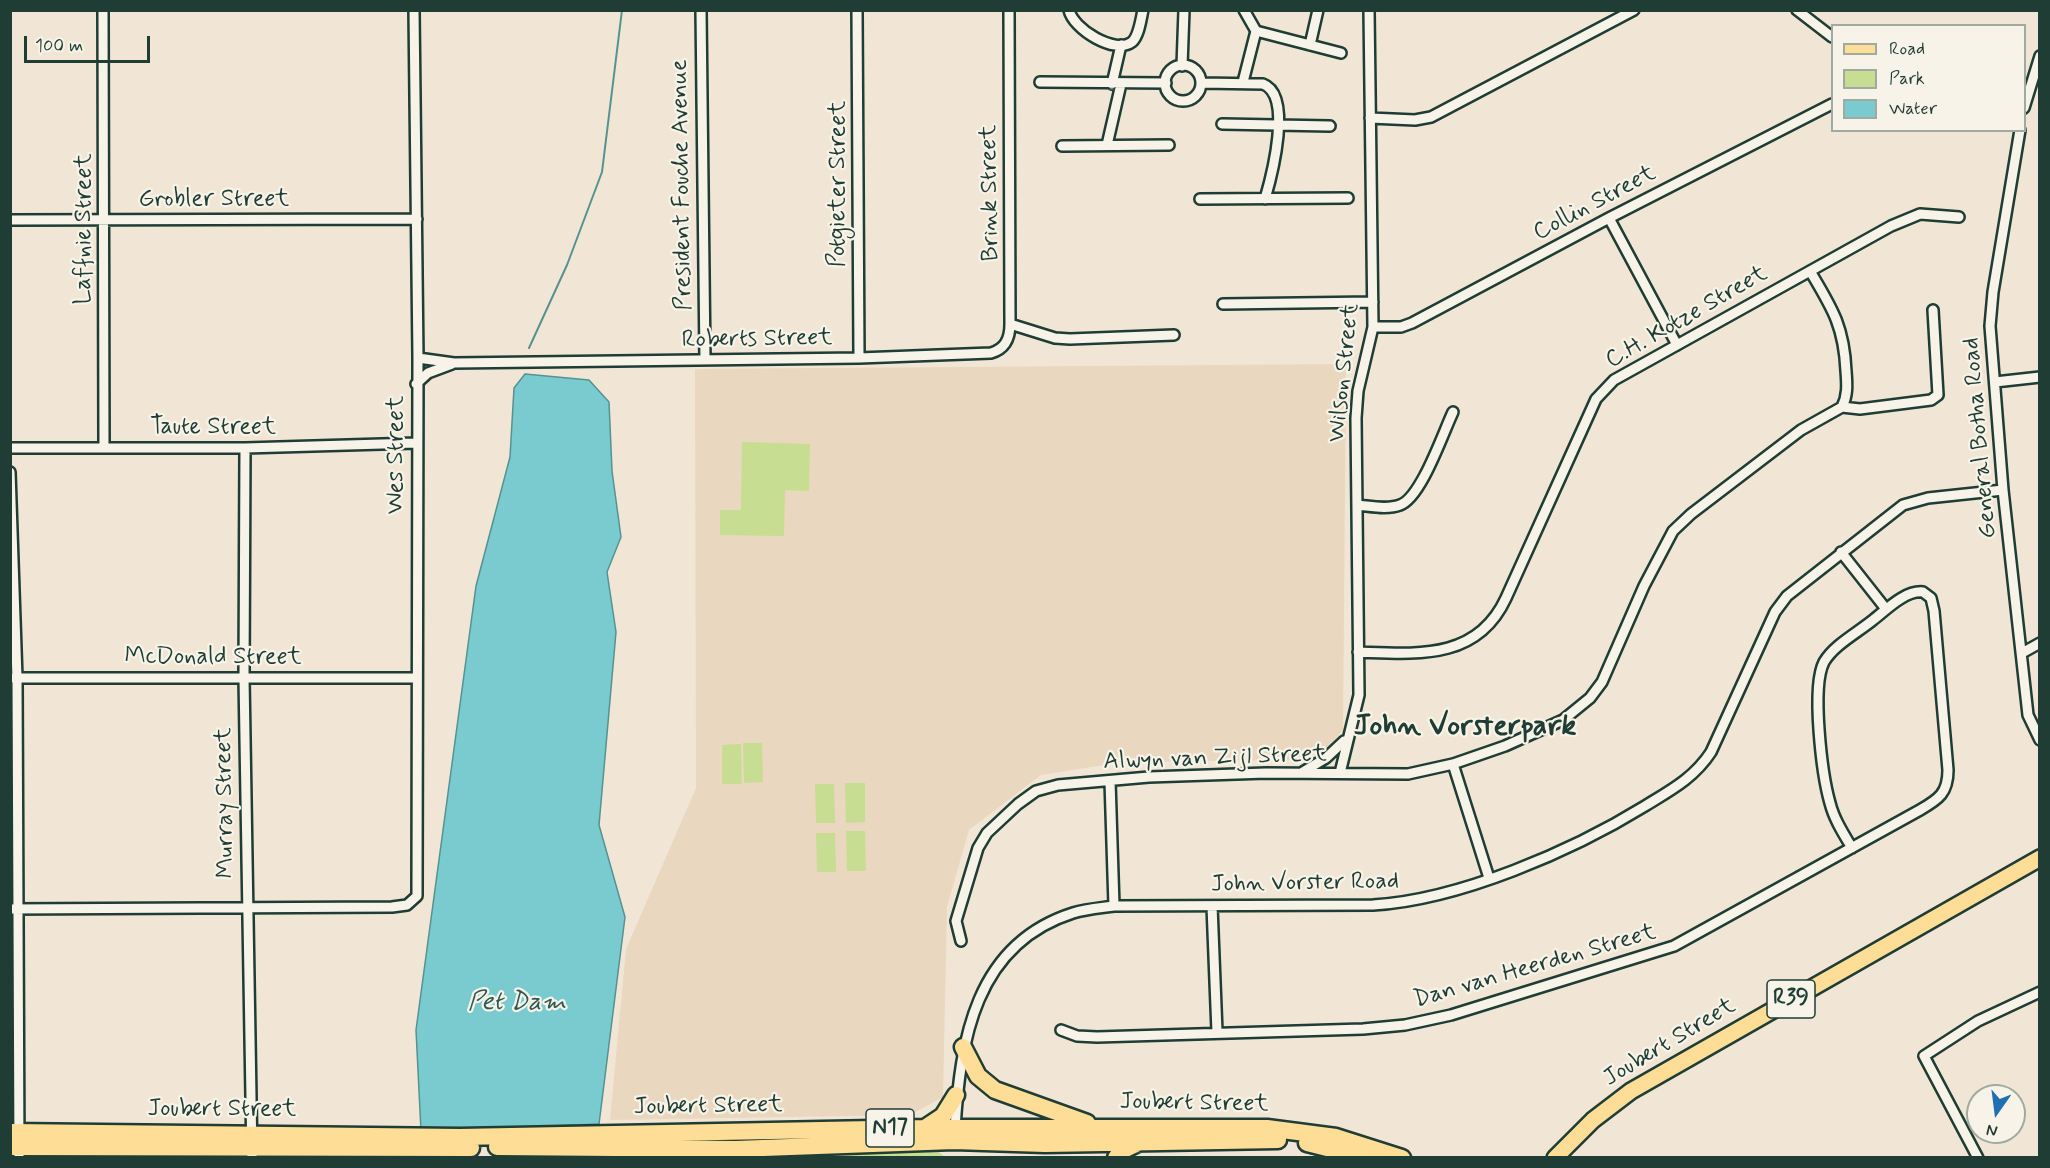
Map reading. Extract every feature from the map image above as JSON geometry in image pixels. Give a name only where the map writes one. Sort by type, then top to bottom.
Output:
[{"type":"highway","points":[[963,1047],[972,1067],[983,1082],[1015,1098],[1098,1127]]},
{"type":"highway","points":[[925,1128],[942,1116],[956,1095]]},
{"type":"highway","points":[[1015,1098],[1039,1129]]},
{"type":"highway","name":"Joubert Street","points":[[15,1143],[252,1147],[485,1142],[736,1149],[1098,1127],[1294,1130],[1354,1141],[1402,1158]]},
{"type":"highway","name":"Joubert Street","points":[[609,1146],[925,1128],[955,1134],[1045,1144],[1290,1140],[1367,1158]]},
{"type":"highway","points":[[1116,1158],[1122,1151],[1138,1143]]},
{"type":"main road","name":"Joubert Street","points":[[1555,1158],[1593,1120],[1631,1091],[2040,858]]},
{"type":"street","name":"Laffnie Street","points":[[103,10],[104,447]]},
{"type":"street","name":"Wes Street","points":[[246,906],[392,907],[407,905],[415,899],[419,888],[415,678],[418,358],[414,10]]},
{"type":"street","name":"President Fouche Avenue","points":[[701,10],[705,360]]},
{"type":"street","name":"Potgieter Street","points":[[857,10],[860,358]]},
{"type":"street","name":"Brink Street","points":[[979,353],[1001,349],[1009,337],[1009,10]]},
{"type":"street","points":[[1069,10],[1070,16],[1085,34],[1121,45],[1132,42],[1135,38],[1143,10]]},
{"type":"street","points":[[1182,66],[1184,10]]},
{"type":"street","points":[[1243,82],[1256,31],[1244,10]]},
{"type":"street","points":[[1310,45],[1318,10]]},
{"type":"street","name":"Wilson Street","points":[[1340,774],[1347,738],[1358,703],[1357,406],[1373,327],[1369,10]]},
{"type":"street","points":[[1370,118],[1415,120],[1431,117],[1634,10]]},
{"type":"street","points":[[1797,10],[1831,36]]},
{"type":"street","points":[[1256,31],[1341,53]]},
{"type":"street","points":[[1107,145],[1121,45]]},
{"type":"street","points":[[2027,88],[2040,56]]},
{"type":"street","points":[[1182,66],[1197,72],[1201,83],[1197,94],[1183,101],[1172,96],[1166,83],[1171,70],[1182,66]]},
{"type":"street","points":[[1040,82],[1166,83]]},
{"type":"street","points":[[1201,83],[1243,82],[1270,86],[1275,94],[1278,125],[1275,159],[1265,199]]},
{"type":"street","name":"Collin Street","points":[[1373,327],[1401,327],[1412,323],[1609,218],[1831,105]]},
{"type":"street","points":[[1222,124],[1330,126]]},
{"type":"street","name":"General Botha Road","points":[[2020,132],[1993,292],[1990,326],[2003,490],[2028,715],[2040,740]]},
{"type":"street","points":[[1062,146],[1169,145]]},
{"type":"street","points":[[1200,199],[1347,198]]},
{"type":"street","name":"C.H. Kotze Street","points":[[1358,652],[1435,653],[1459,644],[1493,621],[1506,598],[1596,399],[1614,380],[1910,218],[1920,214],[1959,217]]},
{"type":"street","points":[[1609,218],[1677,345]]},
{"type":"street","name":"Grobler Street","points":[[10,220],[417,219]]},
{"type":"street","points":[[1810,271],[1836,315],[1844,340],[1847,392],[1842,407],[1860,409],[1937,397],[1939,390],[1933,310]]},
{"type":"street","points":[[1224,304],[1373,302]]},
{"type":"street","points":[[1010,324],[1055,338],[1174,335]]},
{"type":"street","name":"Roberts Street","points":[[454,363],[860,358],[979,353]]},
{"type":"street","points":[[418,358],[454,363]]},
{"type":"street","points":[[416,384],[435,369],[454,363]]},
{"type":"street","points":[[1995,382],[2040,377]]},
{"type":"street","name":"Alwyn van Zijl Street","points":[[961,941],[956,921],[973,862],[987,833],[1018,804],[1036,791],[1058,785],[1149,777],[1301,773],[1408,774],[1453,764],[1534,734],[1563,720],[1590,698],[1602,682],[1644,586],[1673,531],[1691,514],[1801,430],[1842,407]]},
{"type":"street","points":[[1357,505],[1391,507],[1407,501],[1421,481],[1453,412]]},
{"type":"street","name":"Taute Street","points":[[10,448],[244,448],[416,444]]},
{"type":"street","name":"Murray Street","points":[[244,448],[246,906],[252,1147]]},
{"type":"street","points":[[10,472],[14,678],[15,1143]]},
{"type":"street","name":"John Vorster Road","points":[[955,1134],[956,1095],[963,1047],[971,1014],[978,998],[1014,949],[1050,923],[1074,913],[1114,906],[1392,904],[1440,894],[1489,878],[1589,839],[1691,778],[1711,752],[1780,604],[1841,552],[1903,505],[1928,498],[2003,490]]},
{"type":"street","points":[[1841,552],[1886,609]]},
{"type":"street","name":"Dan van Heerden Street","points":[[1061,1030],[1087,1037],[1363,1029],[1406,1025],[1451,1015],[1674,946],[1852,848],[1937,800],[1948,782],[1931,598],[1926,592],[1917,591],[1886,609],[1828,657],[1819,680],[1819,717],[1828,795],[1834,815],[1852,848]]},
{"type":"street","points":[[2022,653],[2040,643]]},
{"type":"street","name":"McDonald Street","points":[[14,678],[415,678]]},
{"type":"street","points":[[1301,773],[1326,759],[1347,738]]},
{"type":"street","points":[[1453,764],[1489,878]]},
{"type":"street","points":[[1110,781],[1114,906]]},
{"type":"street","points":[[14,909],[246,906]]},
{"type":"street","points":[[1212,906],[1217,1032]]},
{"type":"street","points":[[1978,1158],[1924,1056],[1978,1021],[2040,992]]},
{"type":"shaded area","points":[[1346,364],[1343,730],[1328,748],[1291,760],[1124,762],[1041,775],[969,830],[947,907],[943,1097],[910,1115],[610,1120],[626,949],[696,788],[695,369]]},
{"type":"green space","points":[[742,442],[810,444],[809,491],[785,490],[784,536],[720,535],[720,510],[741,510]]},
{"type":"green space","points":[[743,743],[762,743],[763,782],[744,783]]},
{"type":"green space","points":[[741,744],[742,784],[722,784],[722,745]]},
{"type":"green space","points":[[845,783],[865,783],[865,822],[846,823]]},
{"type":"green space","points":[[815,784],[834,784],[835,823],[816,823]]},
{"type":"green space","points":[[846,831],[865,831],[866,871],[847,871]]},
{"type":"green space","points":[[816,833],[835,833],[836,872],[817,872]]},
{"type":"green space","points":[[936,1150],[945,1157],[735,1158]]},
{"type":"water","name":"Pet Dam","points":[[525,374],[589,380],[609,402],[612,471],[621,537],[607,572],[616,632],[599,825],[625,917],[599,1124],[421,1131],[416,1030],[476,586],[510,457],[514,388]]},
{"type":"waterway","points":[[529,348],[567,265],[602,172],[622,10]]},
{"type":"district","name":"John Vorsterpark","points":[[1465,728]]}]
